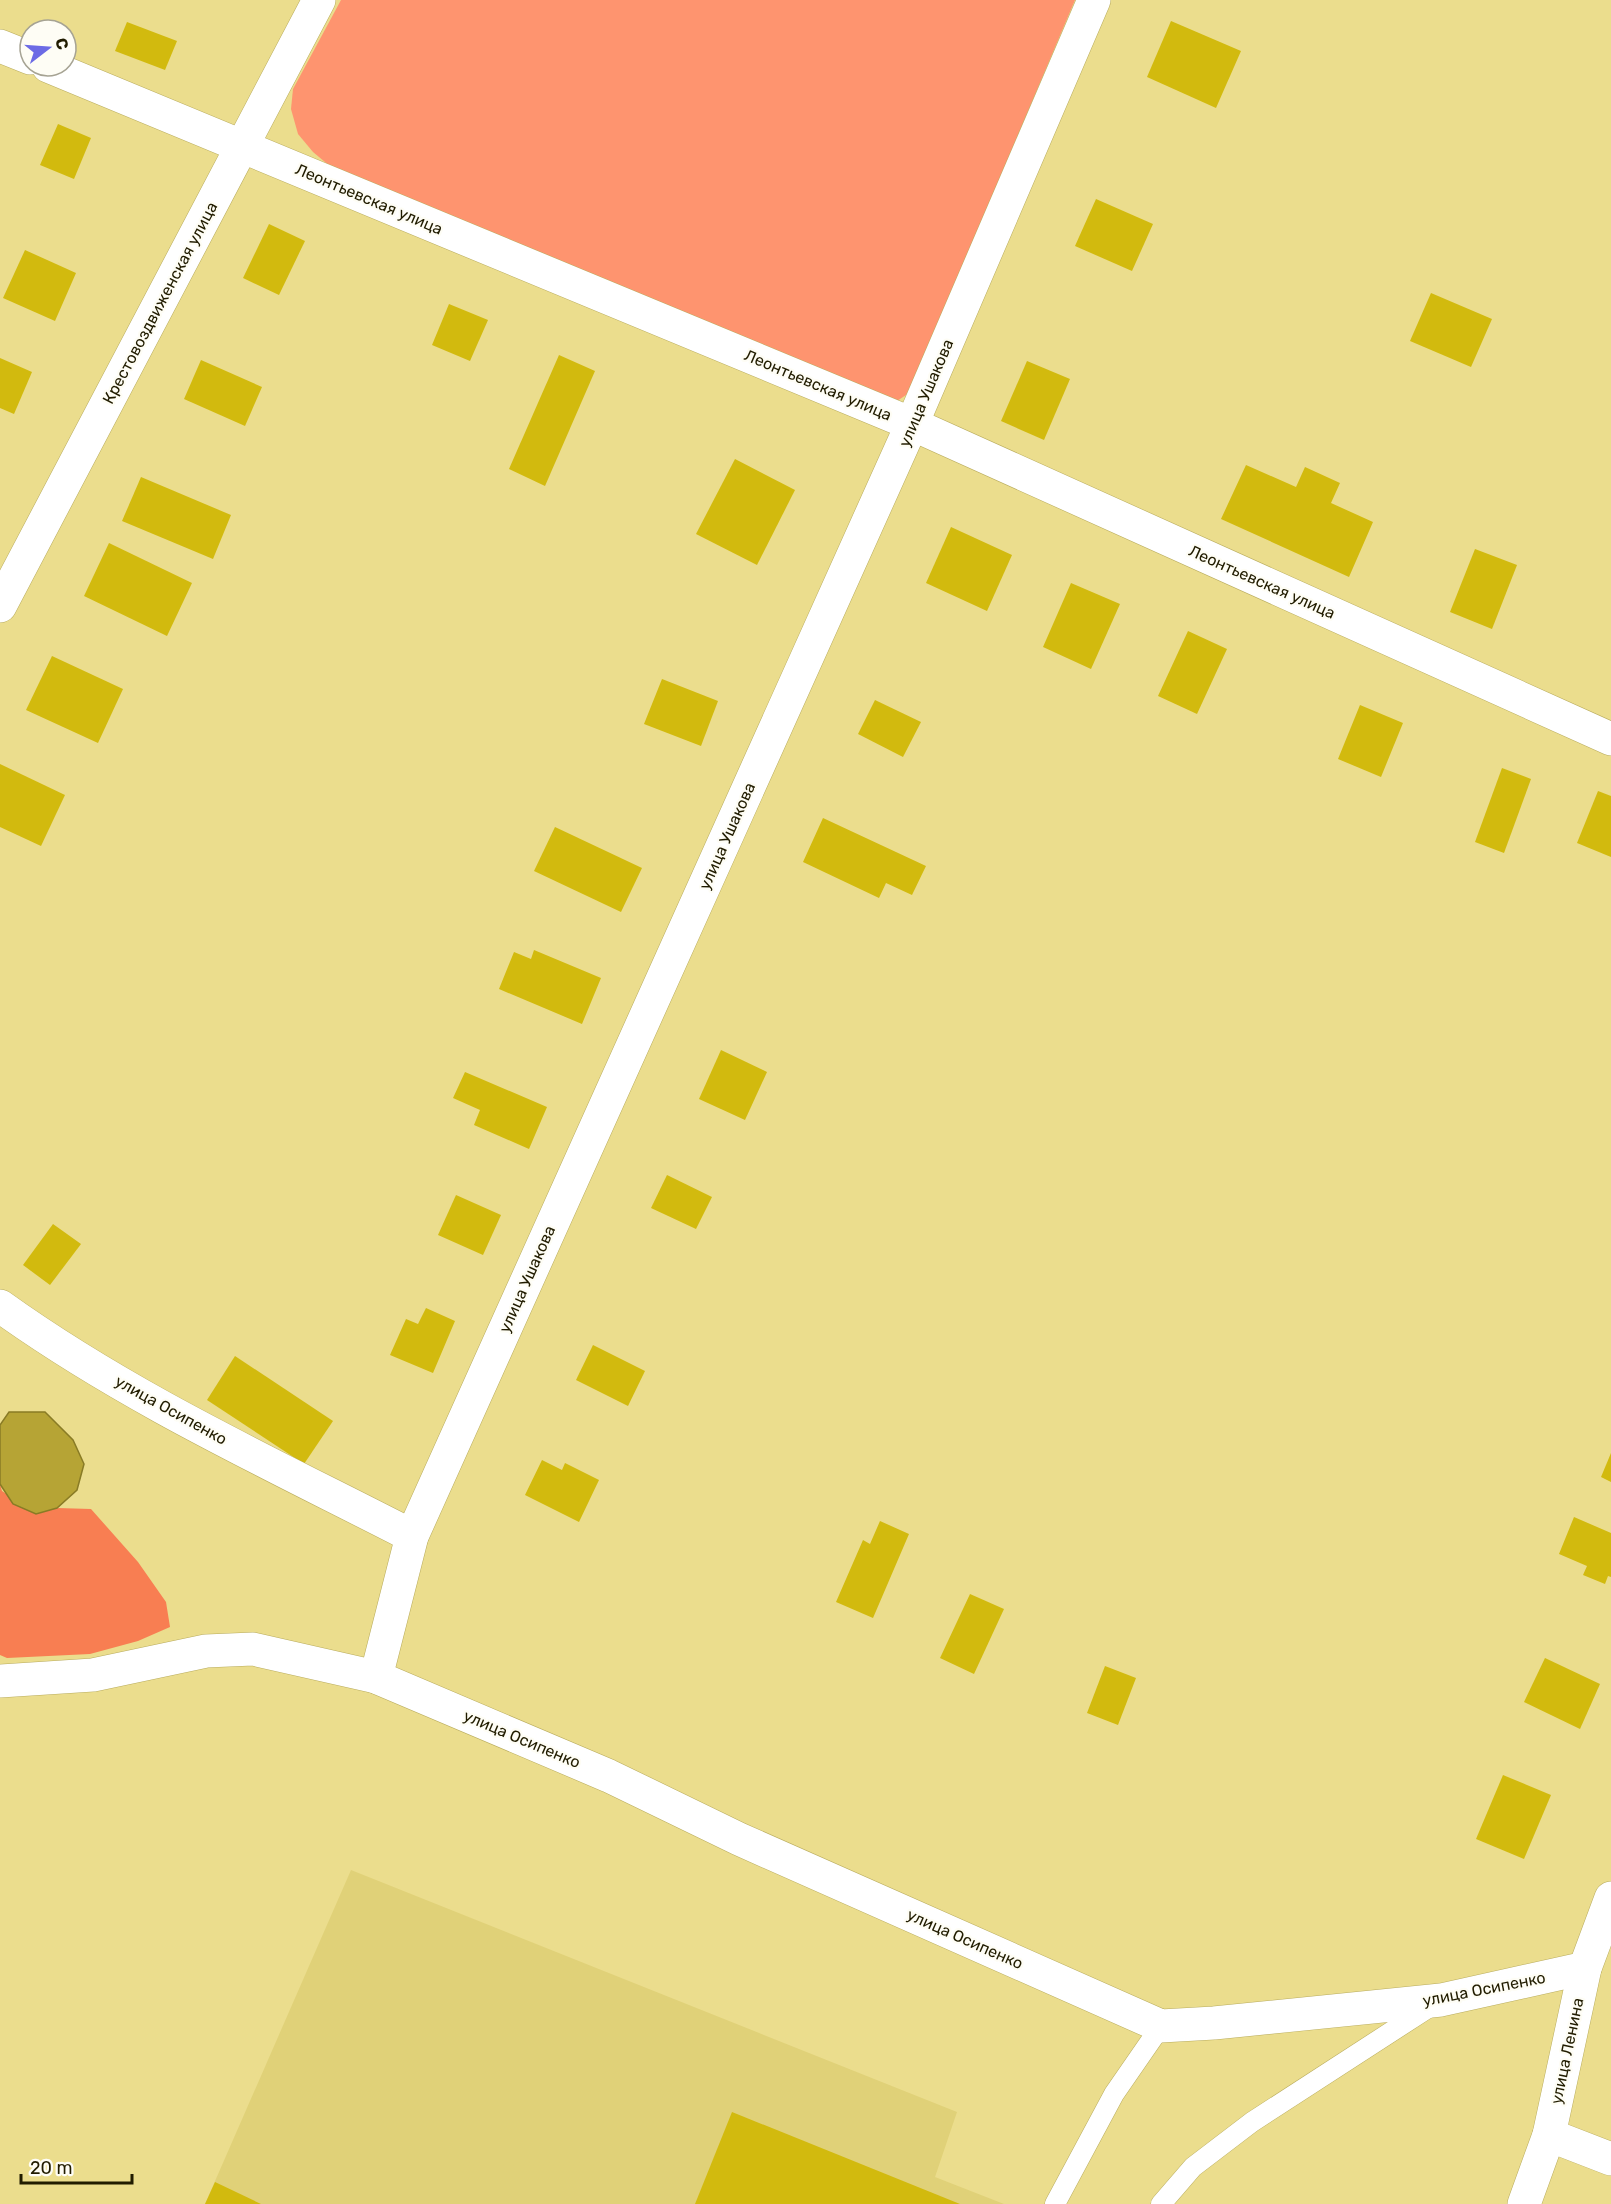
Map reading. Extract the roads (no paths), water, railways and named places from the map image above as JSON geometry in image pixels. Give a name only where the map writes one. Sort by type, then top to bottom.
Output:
[{"type":"street","name":"Крестовоздвиженская улица","points":[[0,606],[319,0]]},
{"type":"street","name":"улица Ушакова","points":[[376,1677],[412,1536],[912,424],[1094,0]]},
{"type":"street","points":[[0,46],[18,53]]},
{"type":"street","name":"Леонтьевская улица","points":[[77,78],[912,424],[1611,739]]},
{"type":"street","name":"улица Осипенко","points":[[0,1306],[35,1331],[147,1400],[412,1536]]},
{"type":"street","name":"улица Осипенко","points":[[0,1681],[93,1675],[206,1651],[253,1648],[376,1677],[609,1776],[739,1839],[1161,2026],[1214,2023],[1441,2000],[1585,1968]]},
{"type":"street","name":"улица Ленина","points":[[1524,2204],[1549,2135],[1585,1968],[1611,1898]]},
{"type":"street","points":[[1549,2135],[1611,2159]]},
{"type":"lane","points":[[1161,2204],[1193,2167],[1252,2122],[1441,2000]]},
{"type":"lane","points":[[1055,2204],[1114,2094],[1161,2026]]}]
